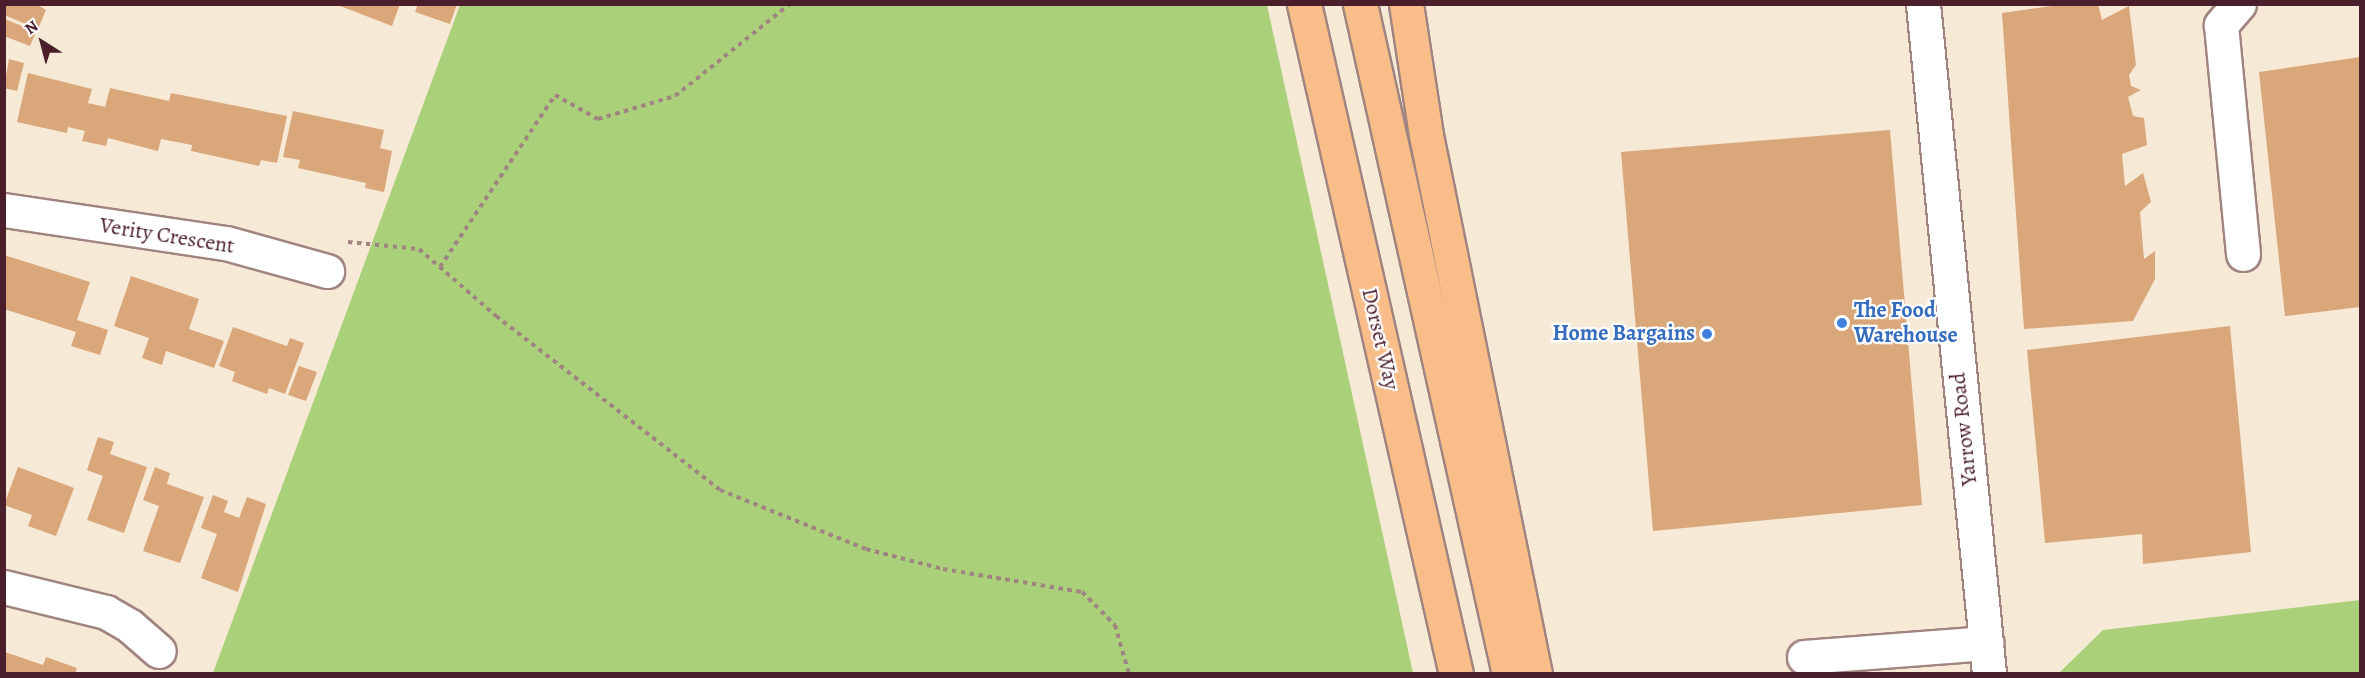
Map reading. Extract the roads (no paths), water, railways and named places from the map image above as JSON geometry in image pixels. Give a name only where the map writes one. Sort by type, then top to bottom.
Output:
[{"type":"highway","name":"Dorset Way","points":[[1304,4],[1456,674]]},
{"type":"highway","points":[[1360,4],[1509,674]]},
{"type":"highway","points":[[1406,4],[1429,146],[1535,674]]},
{"type":"street","name":"Yarrow Road","points":[[1923,4],[1988,658]]},
{"type":"street","points":[[2239,4],[2222,25],[2243,254]]},
{"type":"street","name":"Verity Crescent","points":[[4,210],[226,243],[327,271]]},
{"type":"street","points":[[4,587],[106,612],[130,626],[159,651]]},
{"type":"street","points":[[1804,657],[1988,658]]},
{"type":"place","name":"The Food Warehouse","points":[[1842,323]]},
{"type":"place","name":"Home Bargains","points":[[1707,334]]}]
